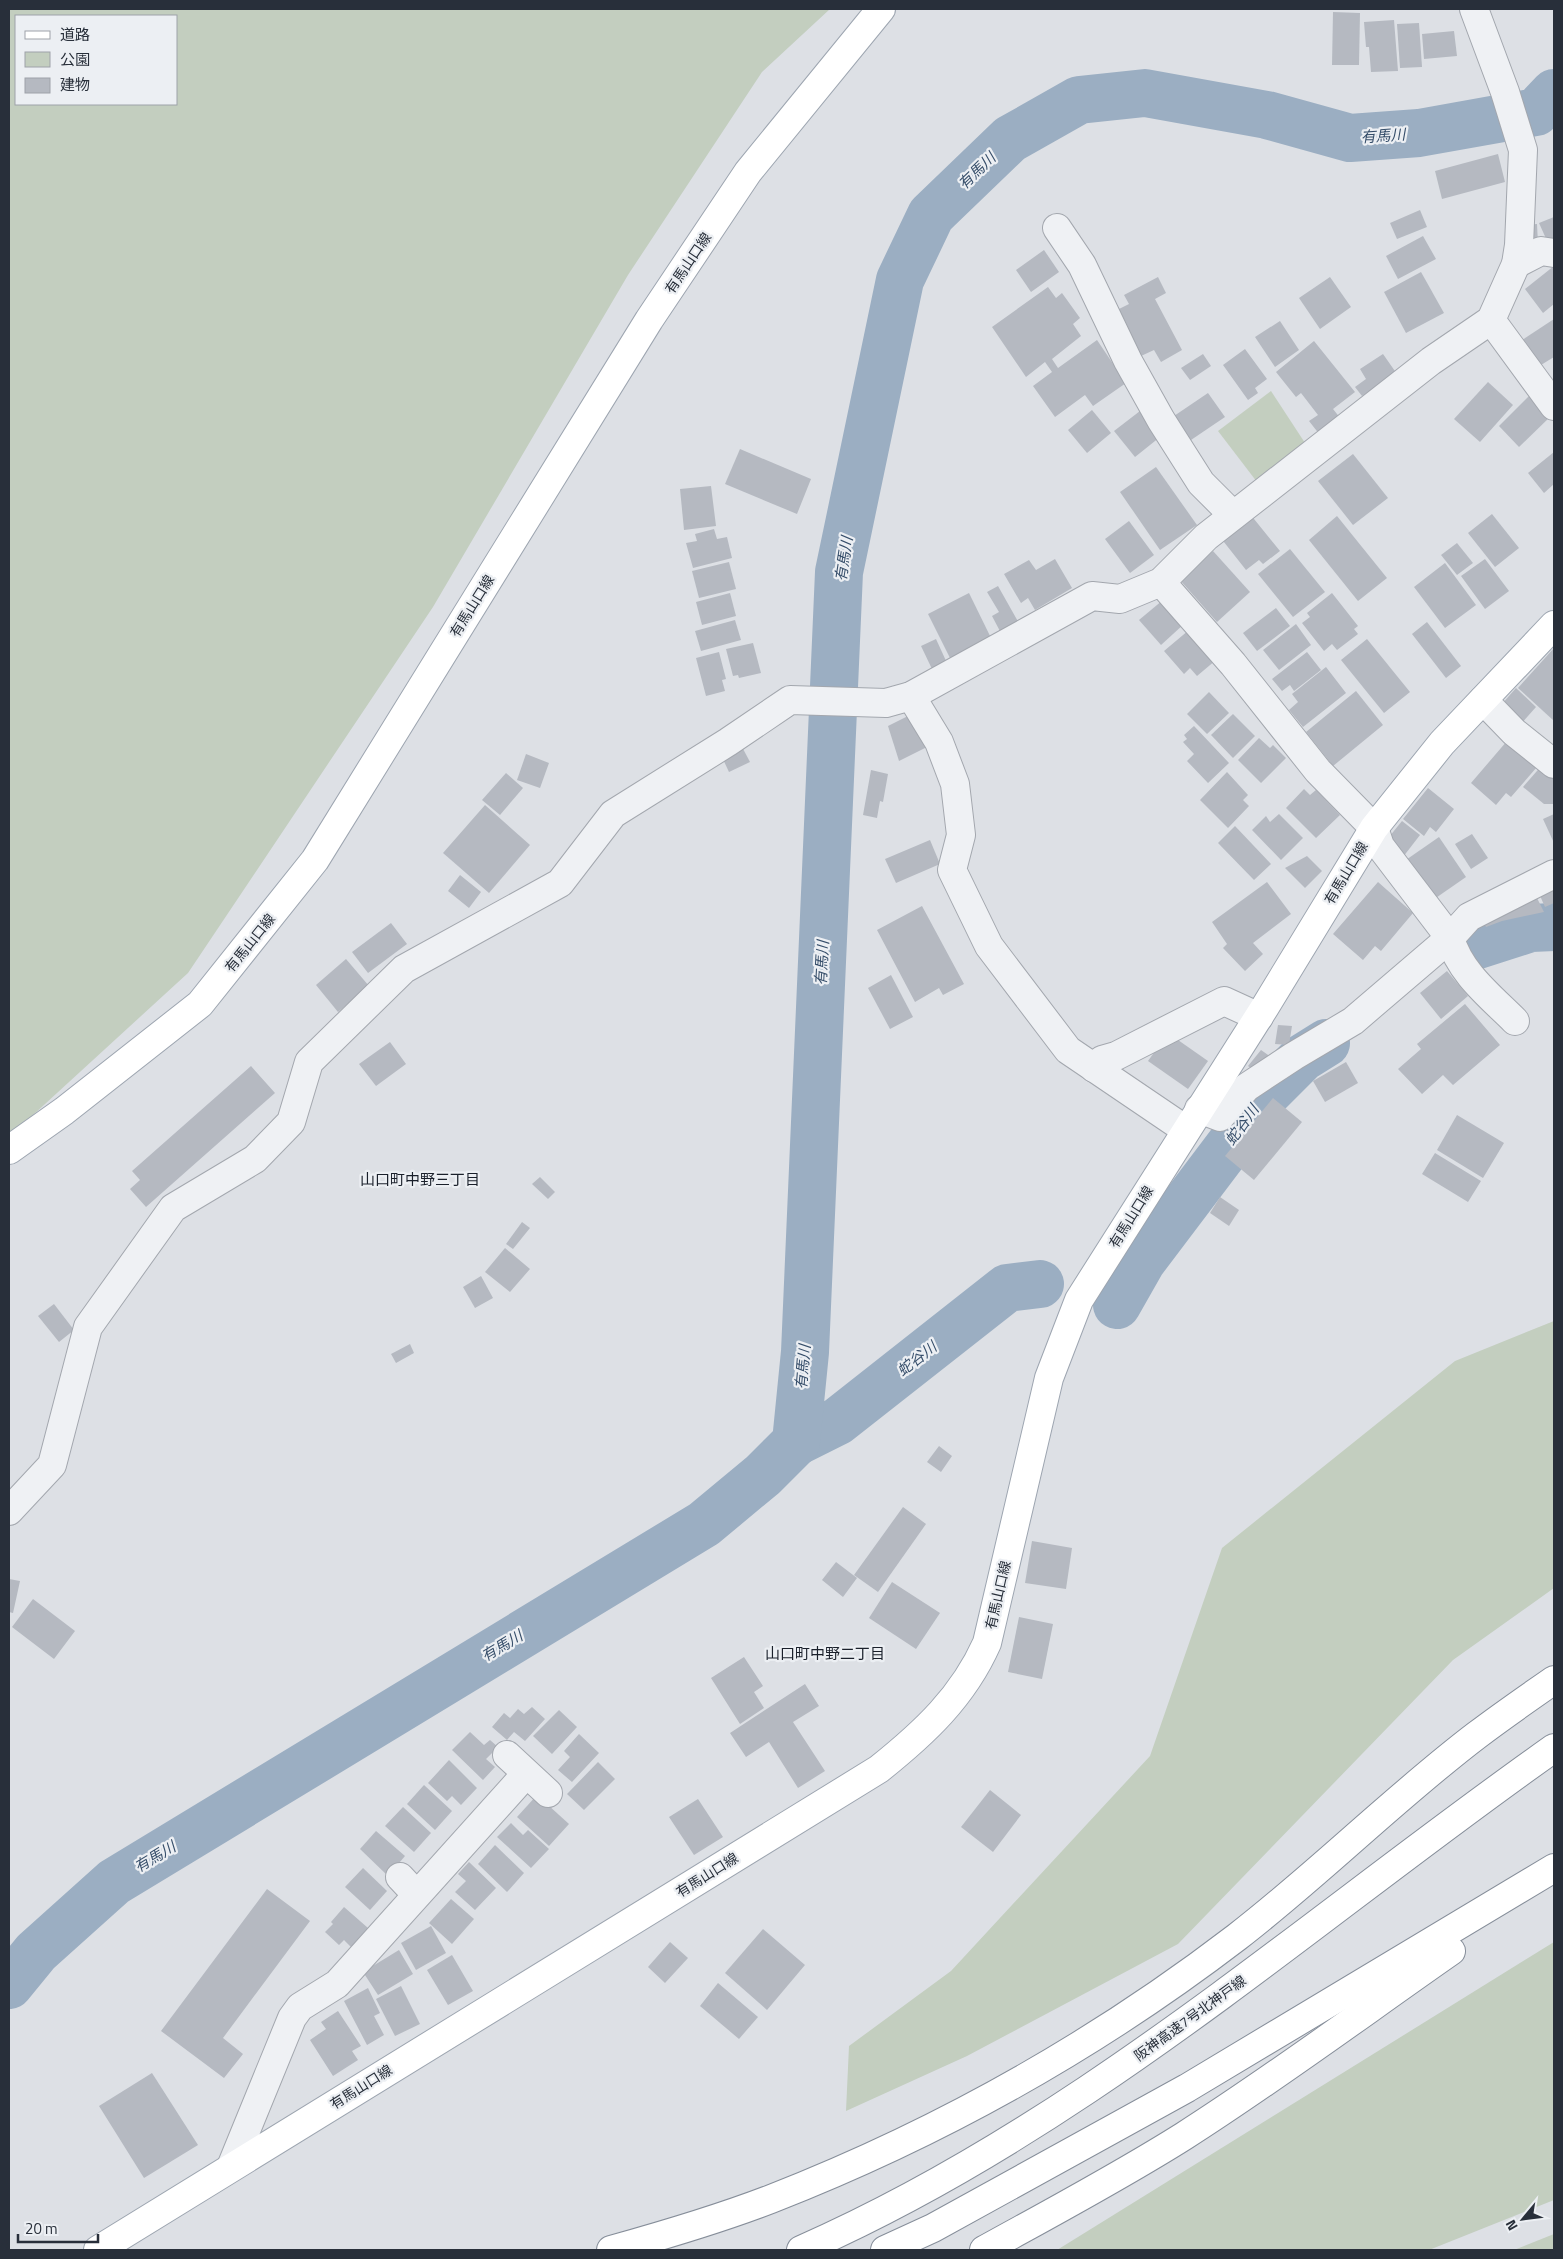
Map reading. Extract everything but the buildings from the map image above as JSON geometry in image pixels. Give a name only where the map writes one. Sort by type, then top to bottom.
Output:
[{"type":"main road","name":"有馬山口線","points":[[9,1150],[64,1111],[200,1004],[315,860],[649,320],[748,172],[881,9]]},
{"type":"main road","name":"有馬山口線","points":[[98,2250],[879,1769],[909,1746],[956,1697],[976,1669],[987,1643],[1048,1378],[1079,1300],[1259,1017],[1374,828],[1442,743],[1554,625]]},
{"type":"main road","points":[[612,2250],[680,2230],[769,2199],[840,2171],[925,2130],[1028,2075],[1142,2004],[1237,1937],[1476,1735],[1554,1680]]},
{"type":"main road","name":"阪神高速7号北神戸線","points":[[800,2250],[908,2197],[1020,2133],[1112,2075],[1212,2004],[1554,1748]]},
{"type":"main road","points":[[885,2250],[933,2228],[1187,2088],[1554,1868]]},
{"type":"main road","points":[[984,2250],[1121,2175],[1191,2131],[1304,2056],[1554,1878]]},
{"type":"street","points":[[9,1511],[52,1465],[88,1327],[173,1208],[255,1159],[290,1122],[309,1062],[404,969],[560,883],[613,814],[790,700],[898,699],[1092,596],[1120,599],[1161,582],[1206,537],[1233,515],[1431,361],[1491,320],[1516,264],[1519,245],[1523,150],[1505,92],[1474,9]]},
{"type":"street","points":[[1057,228],[1082,265],[1128,361],[1161,420],[1201,483],[1233,515]]},
{"type":"street","points":[[1516,264],[1540,251],[1554,252]]},
{"type":"street","points":[[1491,320],[1554,406]]},
{"type":"street","points":[[1161,582],[1233,664],[1318,770],[1374,828],[1380,846],[1450,938],[1454,950],[1469,975],[1515,1022]]},
{"type":"street","points":[[898,699],[939,742],[955,784],[961,835],[952,870],[989,946],[1068,1050],[1094,1068],[1192,1120],[1220,1117],[1247,1086],[1353,1021],[1450,938],[1469,917],[1554,874]]},
{"type":"street","points":[[1483,700],[1514,732],[1554,764]]},
{"type":"street","points":[[1094,1068],[1102,1060],[1116,1056],[1224,1001],[1259,1017]]},
{"type":"street","points":[[507,1755],[548,1793]]},
{"type":"street","points":[[231,2167],[292,2018],[300,2006],[336,1984],[408,1885],[526,1774]]},
{"type":"green space","points":[[9,9],[830,9],[762,72],[628,275],[433,607],[188,973],[9,1137]]},
{"type":"green space","points":[[1271,391],[1307,446],[1257,482],[1218,431]]},
{"type":"green space","points":[[1554,1321],[1554,1588],[1453,1660],[1178,1944],[967,2056],[846,2111],[849,2046],[951,1971],[1150,1756],[1222,1548],[1455,1361]]},
{"type":"green space","points":[[1554,1942],[1554,2200],[1429,2250],[1057,2250]]},
{"type":"green space","points":[[1554,2234],[1554,2250],[1514,2250]]},
{"type":"waterway","name":"有馬川","points":[[9,1985],[36,1952],[114,1882],[704,1524],[763,1475],[796,1442],[805,1352],[839,572],[900,280],[931,215],[1010,139],[1079,100],[1145,93],[1267,115],[1350,138],[1419,133],[1536,112],[1554,93]]},
{"type":"waterway","name":"蛇谷川","points":[[1472,947],[1531,928],[1554,927]]},
{"type":"waterway","name":"蛇谷川","points":[[1117,1305],[1142,1261],[1238,1134],[1261,1099],[1302,1058],[1326,1043]]},
{"type":"waterway","name":"蛇谷川","points":[[796,1442],[838,1421],[1007,1288],[1040,1284]]},
{"type":"district","name":"山口町中野三丁目","points":[[420,1180]]},
{"type":"district","name":"山口町中野二丁目","points":[[825,1654]]}]
